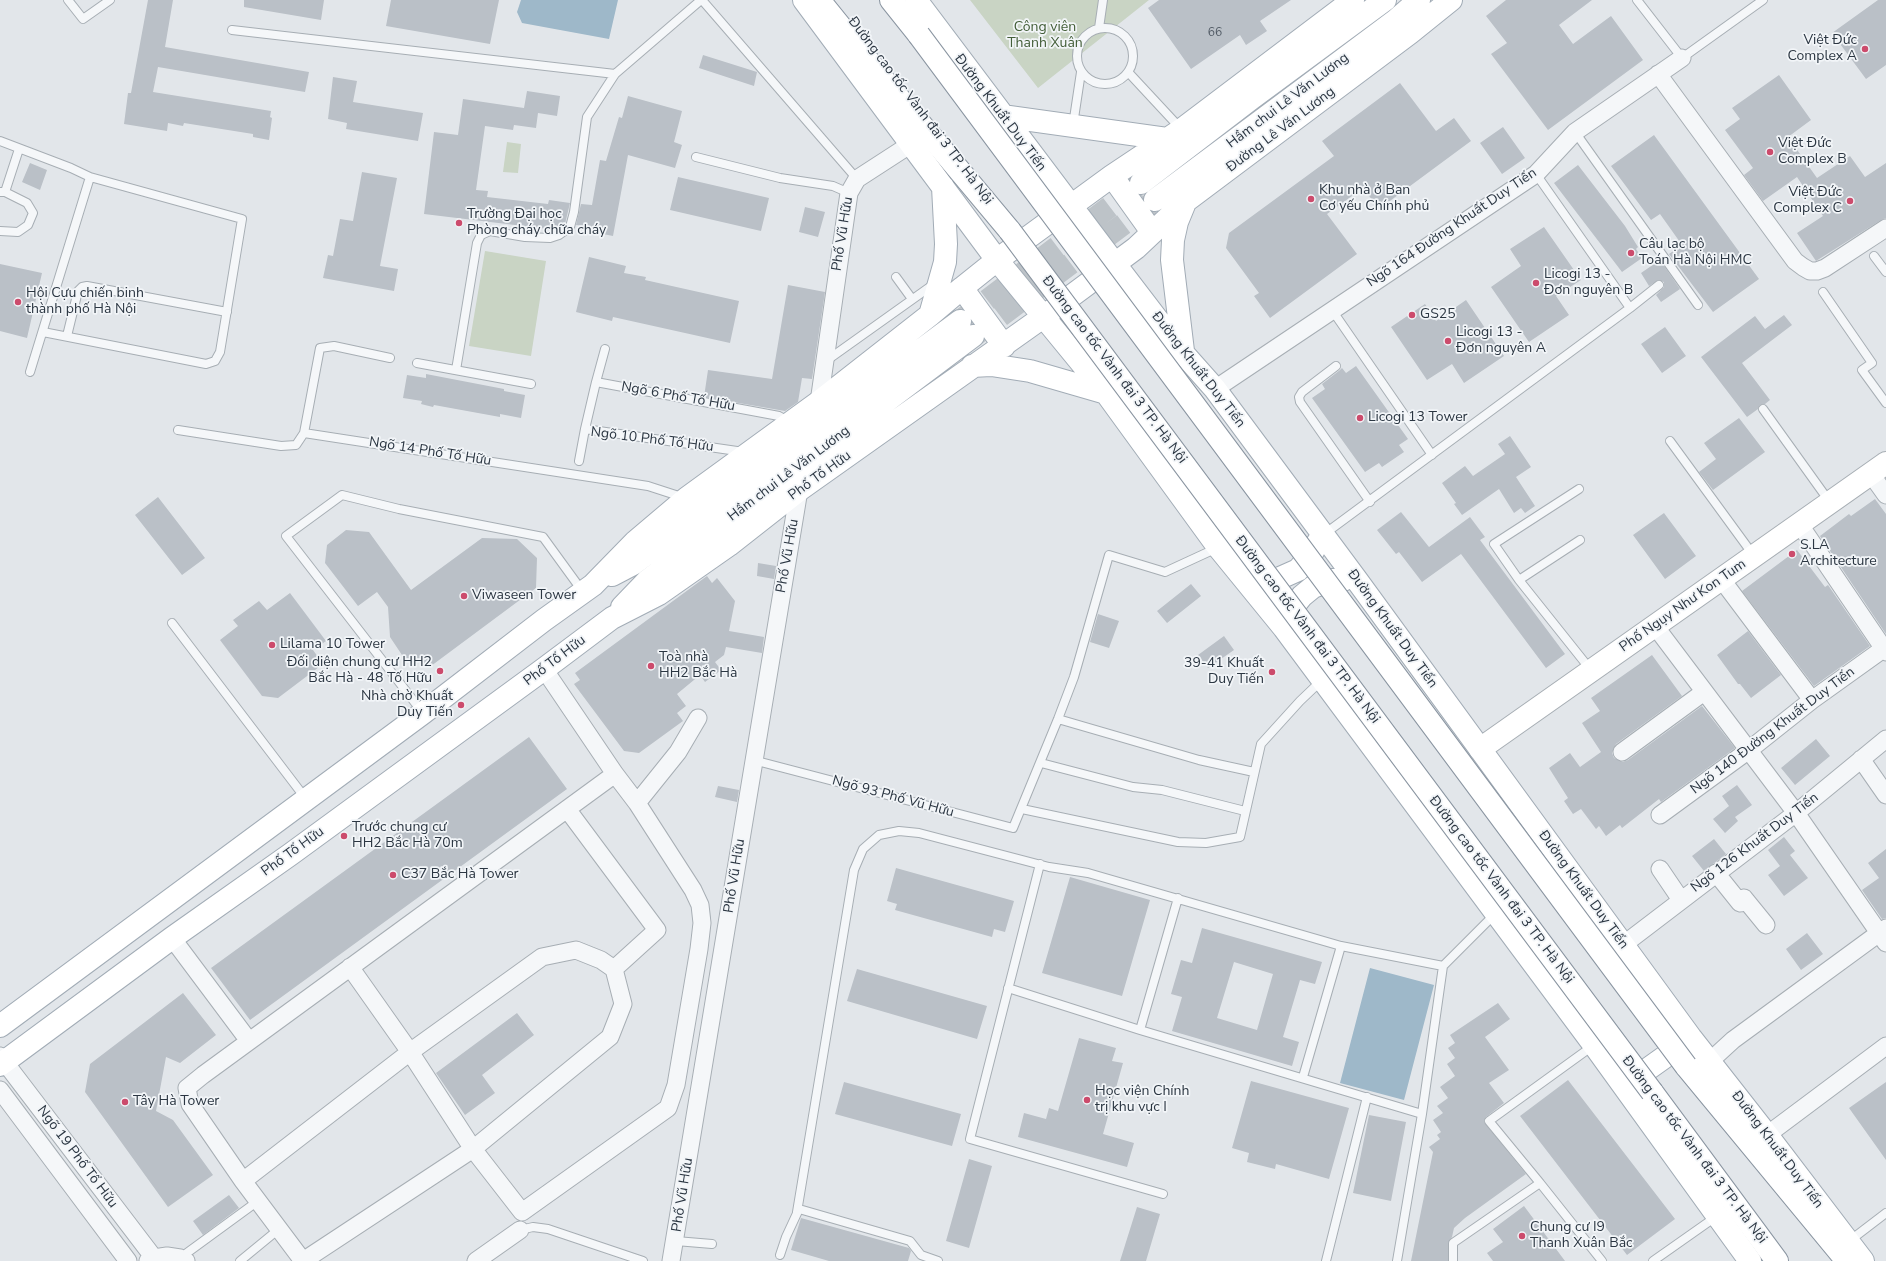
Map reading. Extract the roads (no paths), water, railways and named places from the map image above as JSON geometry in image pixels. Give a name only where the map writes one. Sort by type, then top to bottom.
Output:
[{"type":"main road","points":[[804,0],[997,260],[1106,393],[1218,547],[1248,586],[1284,628],[1321,681],[1594,1045],[1664,1144],[1750,1261]]},
{"type":"main road","points":[[819,0],[1010,231]]},
{"type":"main road","name":"Đường cao tốc Vành đai 3 TP. Hà Nội","points":[[837,0],[1652,1092],[1776,1261]]},
{"type":"main road","points":[[891,0],[919,35],[1830,1261]]},
{"type":"main road","points":[[895,0],[919,35]]},
{"type":"main road","name":"Đường Khuất Duy Tiến","points":[[916,0],[1071,207],[1184,353],[1215,389],[1322,536],[1356,579],[1691,1038],[1767,1135],[1847,1252],[1863,1261]]},
{"type":"main road","name":"Hầm chui Lê Văn Lương","points":[[1142,183],[1252,98],[1385,0]]},
{"type":"main road","name":"Hầm chui Lê Văn Lương","points":[[1155,200],[1396,20],[1419,0]]},
{"type":"main road","name":"Đường Lê Văn Lương","points":[[1115,264],[1136,248],[1186,201],[1410,33],[1451,0]]},
{"type":"main road","points":[[0,1026],[423,713],[544,620],[588,589],[635,542],[687,498],[819,402],[930,315],[997,260],[1112,176],[1174,135],[1348,2]]},
{"type":"main road","points":[[1002,116],[1073,126],[1174,135]]},
{"type":"main road","points":[[1112,176],[1152,232]]},
{"type":"main road","points":[[930,315],[945,262],[946,244],[943,187]]},
{"type":"main road","points":[[1184,353],[1174,274],[1172,240],[1177,222],[1186,201]]},
{"type":"main road","name":"Phố Tố Hữu","points":[[2,1061],[291,854],[612,618],[659,594],[729,545],[799,490],[972,366],[1004,346],[1115,264]]},
{"type":"main road","points":[[962,288],[1004,346]]},
{"type":"main road","name":"Hầm chui Lê Văn Lương","points":[[588,589],[634,564],[966,329],[647,581],[612,618]]},
{"type":"main road","points":[[972,366],[991,365],[1030,371],[1106,393]]},
{"type":"main road","name":"Phố Ngụy Như Kon Tum","points":[[1480,749],[1879,469]]},
{"type":"main road","points":[[1248,586],[1280,578],[1298,570],[1311,555],[1322,536]]},
{"type":"main road","points":[[1284,628],[1290,611],[1302,596],[1313,586],[1332,580],[1356,579]]},
{"type":"main road","points":[[1624,1086],[1691,1038]]},
{"type":"main road","points":[[1686,1066],[1847,1252]]},
{"type":"main road","points":[[1652,1092],[1768,1261]]},
{"type":"street","name":"Ngõ 164 Đường Khuất Duy Tiến","points":[[1215,389],[1536,174],[1575,132],[1682,58]]},
{"type":"street","points":[[1658,74],[1795,261],[1803,267],[1810,271],[1817,271],[1825,268],[1886,228]]},
{"type":"street","name":"Phố Vũ Hữu","points":[[819,402],[853,186],[911,144]]},
{"type":"street","points":[[1879,469],[1886,495]]},
{"type":"street","name":"Phố Vũ Hữu","points":[[671,1261],[676,1241],[753,760],[799,490]]},
{"type":"street","points":[[1800,525],[1885,649]]},
{"type":"street","points":[[1722,580],[1812,700]]},
{"type":"street","points":[[1655,626],[1796,813],[1884,935],[1733,1040],[1709,1062]]},
{"type":"street","name":"Ngõ 140 Đường Khuất Duy Tiến","points":[[1660,816],[1749,750],[1812,700],[1885,649]]},
{"type":"street","points":[[350,967],[410,1052],[473,1149],[522,1212],[668,1108],[676,1085],[699,949],[702,923],[700,905],[693,890],[637,803],[615,774],[544,669]]},
{"type":"street","points":[[1622,752],[1704,692]]},
{"type":"street","points":[[637,803],[678,752],[698,718]]},
{"type":"street","name":"Ngõ 126 Khuất Duy Tiến","points":[[1623,945],[1796,813],[1886,739]]},
{"type":"street","points":[[1861,759],[1886,795]]},
{"type":"street","points":[[243,1181],[410,1052],[542,957],[576,950],[601,960],[614,970],[623,1004],[610,1037],[473,1149],[303,1261],[243,1181],[190,1104],[187,1088],[615,774]]},
{"type":"street","points":[[567,809],[657,930],[614,970]]},
{"type":"street","points":[[1660,869],[1680,900]]},
{"type":"street","points":[[1716,873],[1740,903],[1744,898],[1766,925]]},
{"type":"street","points":[[172,938],[248,1042]]},
{"type":"street","points":[[1767,1135],[1886,1046]]},
{"type":"street","name":"Ngõ 19 Phố Tố Hữu","points":[[2,1061],[151,1259]]},
{"type":"street","name":"Ngõ 19 Phố Tố Hữu","points":[[0,1090],[128,1261]]},
{"type":"street","points":[[476,1261],[520,1230]]},
{"type":"street","points":[[151,1259],[167,1256],[183,1259]]},
{"type":"lane","points":[[68,0],[83,19],[110,0]]},
{"type":"lane","points":[[456,370],[477,243],[481,235],[490,231],[525,237],[550,238],[559,235],[570,227],[574,212],[587,117],[615,74],[701,0],[853,186]]},
{"type":"lane","points":[[1099,28],[1103,3],[1110,0]]},
{"type":"lane","points":[[1637,0],[1682,58],[1764,0]]},
{"type":"lane","points":[[1099,28],[1108,28],[1118,31],[1131,44],[1133,54],[1132,63],[1128,72],[1118,81],[1104,84],[1096,83],[1087,79],[1081,72],[1077,64],[1076,55],[1078,46],[1083,38],[1090,32],[1099,28]]},
{"type":"lane","points":[[232,30],[615,74]]},
{"type":"lane","points":[[1073,126],[1081,72]]},
{"type":"lane","points":[[1128,72],[1174,135]]},
{"type":"lane","points":[[1575,132],[1698,306]]},
{"type":"lane","points":[[0,141],[71,168],[90,177],[242,220],[220,352],[215,361],[206,364],[43,332]]},
{"type":"lane","points":[[0,231],[18,232],[28,225],[33,213],[27,203],[3,192],[19,148]]},
{"type":"lane","points":[[696,157],[780,178],[833,186],[853,186]]},
{"type":"lane","points":[[1536,174],[1630,308]]},
{"type":"lane","points":[[30,372],[90,177]]},
{"type":"lane","points":[[1874,256],[1886,272]]},
{"type":"lane","points":[[896,277],[912,299]]},
{"type":"lane","points":[[824,363],[941,278]]},
{"type":"lane","points":[[1322,536],[1370,502],[1659,285]]},
{"type":"lane","points":[[67,336],[78,292],[82,287],[87,286],[227,312]]},
{"type":"lane","points":[[1823,292],[1872,363],[1862,370],[1886,403]]},
{"type":"lane","points":[[1332,310],[1432,455]]},
{"type":"lane","points":[[178,430],[281,446],[296,446],[304,433],[320,348],[334,346],[390,358]]},
{"type":"lane","points":[[585,429],[605,349]]},
{"type":"lane","points":[[417,363],[531,384]]},
{"type":"lane","points":[[1336,366],[1302,392],[1299,397],[1300,402],[1370,502]]},
{"type":"lane","name":"Ngõ 6 Phố Tố Hữu","points":[[596,382],[779,416],[791,422]]},
{"type":"lane","points":[[1763,409],[1831,503]]},
{"type":"lane","name":"Ngõ 10 Phố Tố Hữu","points":[[579,461],[585,429],[749,453]]},
{"type":"lane","name":"Ngõ 14 Phố Tố Hữu","points":[[304,433],[648,486],[687,498]]},
{"type":"lane","points":[[1670,441],[1755,556]]},
{"type":"lane","points":[[1579,489],[1494,544],[1519,580],[1591,670]]},
{"type":"lane","points":[[423,713],[286,536],[342,495],[399,509],[542,537],[588,589]]},
{"type":"lane","points":[[1519,580],[1580,540]]},
{"type":"lane","points":[[1218,547],[1165,572],[1109,554],[1074,676],[1022,809],[1178,842],[1206,843],[1240,837],[1261,744],[1300,701],[1321,681]]},
{"type":"lane","points":[[172,623],[306,799]]},
{"type":"lane","points":[[1058,719],[1199,760],[1254,772]]},
{"type":"lane","name":"Ngõ 93 Phố Vũ Hữu","points":[[753,760],[1013,828],[1022,809]]},
{"type":"lane","points":[[1041,762],[1133,787],[1162,790],[1245,811]]},
{"type":"lane","points":[[780,1255],[797,1212],[854,870],[863,848],[879,835],[899,831],[918,833],[1040,864],[1088,873],[1340,946],[1443,966]]},
{"type":"lane","points":[[1040,864],[970,1139],[1163,1194]]},
{"type":"lane","points":[[1140,1030],[1178,898]]},
{"type":"lane","points":[[1397,1261],[1422,1114],[1443,966],[1495,914]]},
{"type":"lane","points":[[1303,1077],[1340,946]]},
{"type":"lane","points":[[1008,988],[1140,1030],[1303,1077],[1422,1114]]},
{"type":"lane","points":[[1594,1045],[1489,1121],[1602,1261]]},
{"type":"lane","points":[[1326,1261],[1367,1097]]},
{"type":"lane","points":[[1453,1261],[1453,1243],[1540,1183]]},
{"type":"lane","points":[[183,1259],[258,1200]]},
{"type":"lane","points":[[797,1212],[798,1209],[910,1241],[921,1255],[938,1261]]},
{"type":"lane","points":[[1847,1252],[1886,1213]]},
{"type":"lane","points":[[1653,1261],[1718,1216]]},
{"type":"lane","points":[[520,1230],[533,1227],[548,1229],[643,1261]]},
{"type":"lane","points":[[240,1261],[279,1229]]},
{"type":"lane","points":[[676,1241],[712,1244]]},
{"type":"water","points":[[521,0],[618,0],[609,39],[522,23],[517,12]]},
{"type":"water","points":[[1370,968],[1434,985],[1404,1100],[1340,1083]]},
{"type":"tunnel","points":[[961,320],[1141,183]]},
{"type":"tunnel","points":[[974,336],[1153,202]]},
{"type":"place","name":"Việt Đức Complex A","points":[[1865,49]]},
{"type":"place","name":"Việt Đức Complex B","points":[[1770,152]]},
{"type":"place","name":"Khu nhà ở Ban Cơ yếu Chính phủ","points":[[1311,199]]},
{"type":"place","name":"Việt Đức Complex C","points":[[1850,201]]},
{"type":"place","name":"Trường Đại học Phòng cháy chữa cháy","points":[[459,223]]},
{"type":"place","name":"Câu lạc bộ Toán Hà Nội HMC","points":[[1631,253]]},
{"type":"place","name":"Licogi 13 - Đơn nguyên B","points":[[1536,283]]},
{"type":"place","name":"Hội Cựu chiến binh thành phố Hà Nội","points":[[18,302]]},
{"type":"place","name":"GS25","points":[[1412,315]]},
{"type":"place","name":"Licogi 13 - Đơn nguyên A","points":[[1448,341]]},
{"type":"place","name":"Licogi 13 Tower","points":[[1360,418]]},
{"type":"place","name":"S.LA Architecture","points":[[1792,554]]},
{"type":"place","name":"Viwaseen Tower","points":[[464,596]]},
{"type":"place","name":"Lilama 10 Tower","points":[[272,645]]},
{"type":"place","name":"Toà nhà HH2 Bắc Hà","points":[[651,666]]},
{"type":"place","name":"Đối diện chung cư HH2 Bắc Hà - 48 Tố Hữu","points":[[440,671]]},
{"type":"place","name":"39-41 Khuất Duy Tiến","points":[[1272,672]]},
{"type":"place","name":"Nhà chờ Khuất Duy Tiến","points":[[461,705]]},
{"type":"place","name":"Trước chung cư HH2 Bắc Hà 70m","points":[[344,836]]},
{"type":"place","name":"C37 Bắc Hà Tower","points":[[393,875]]},
{"type":"place","name":"Học viện Chính trị khu vực I","points":[[1087,1100]]},
{"type":"place","name":"Tây Hà Tower","points":[[125,1102]]},
{"type":"place","name":"Chung cư I9 Thanh Xuân Bắc","points":[[1522,1236]]},
{"type":"park label","name":"Công viên Thanh Xuân","points":[[1045,36]]}]
